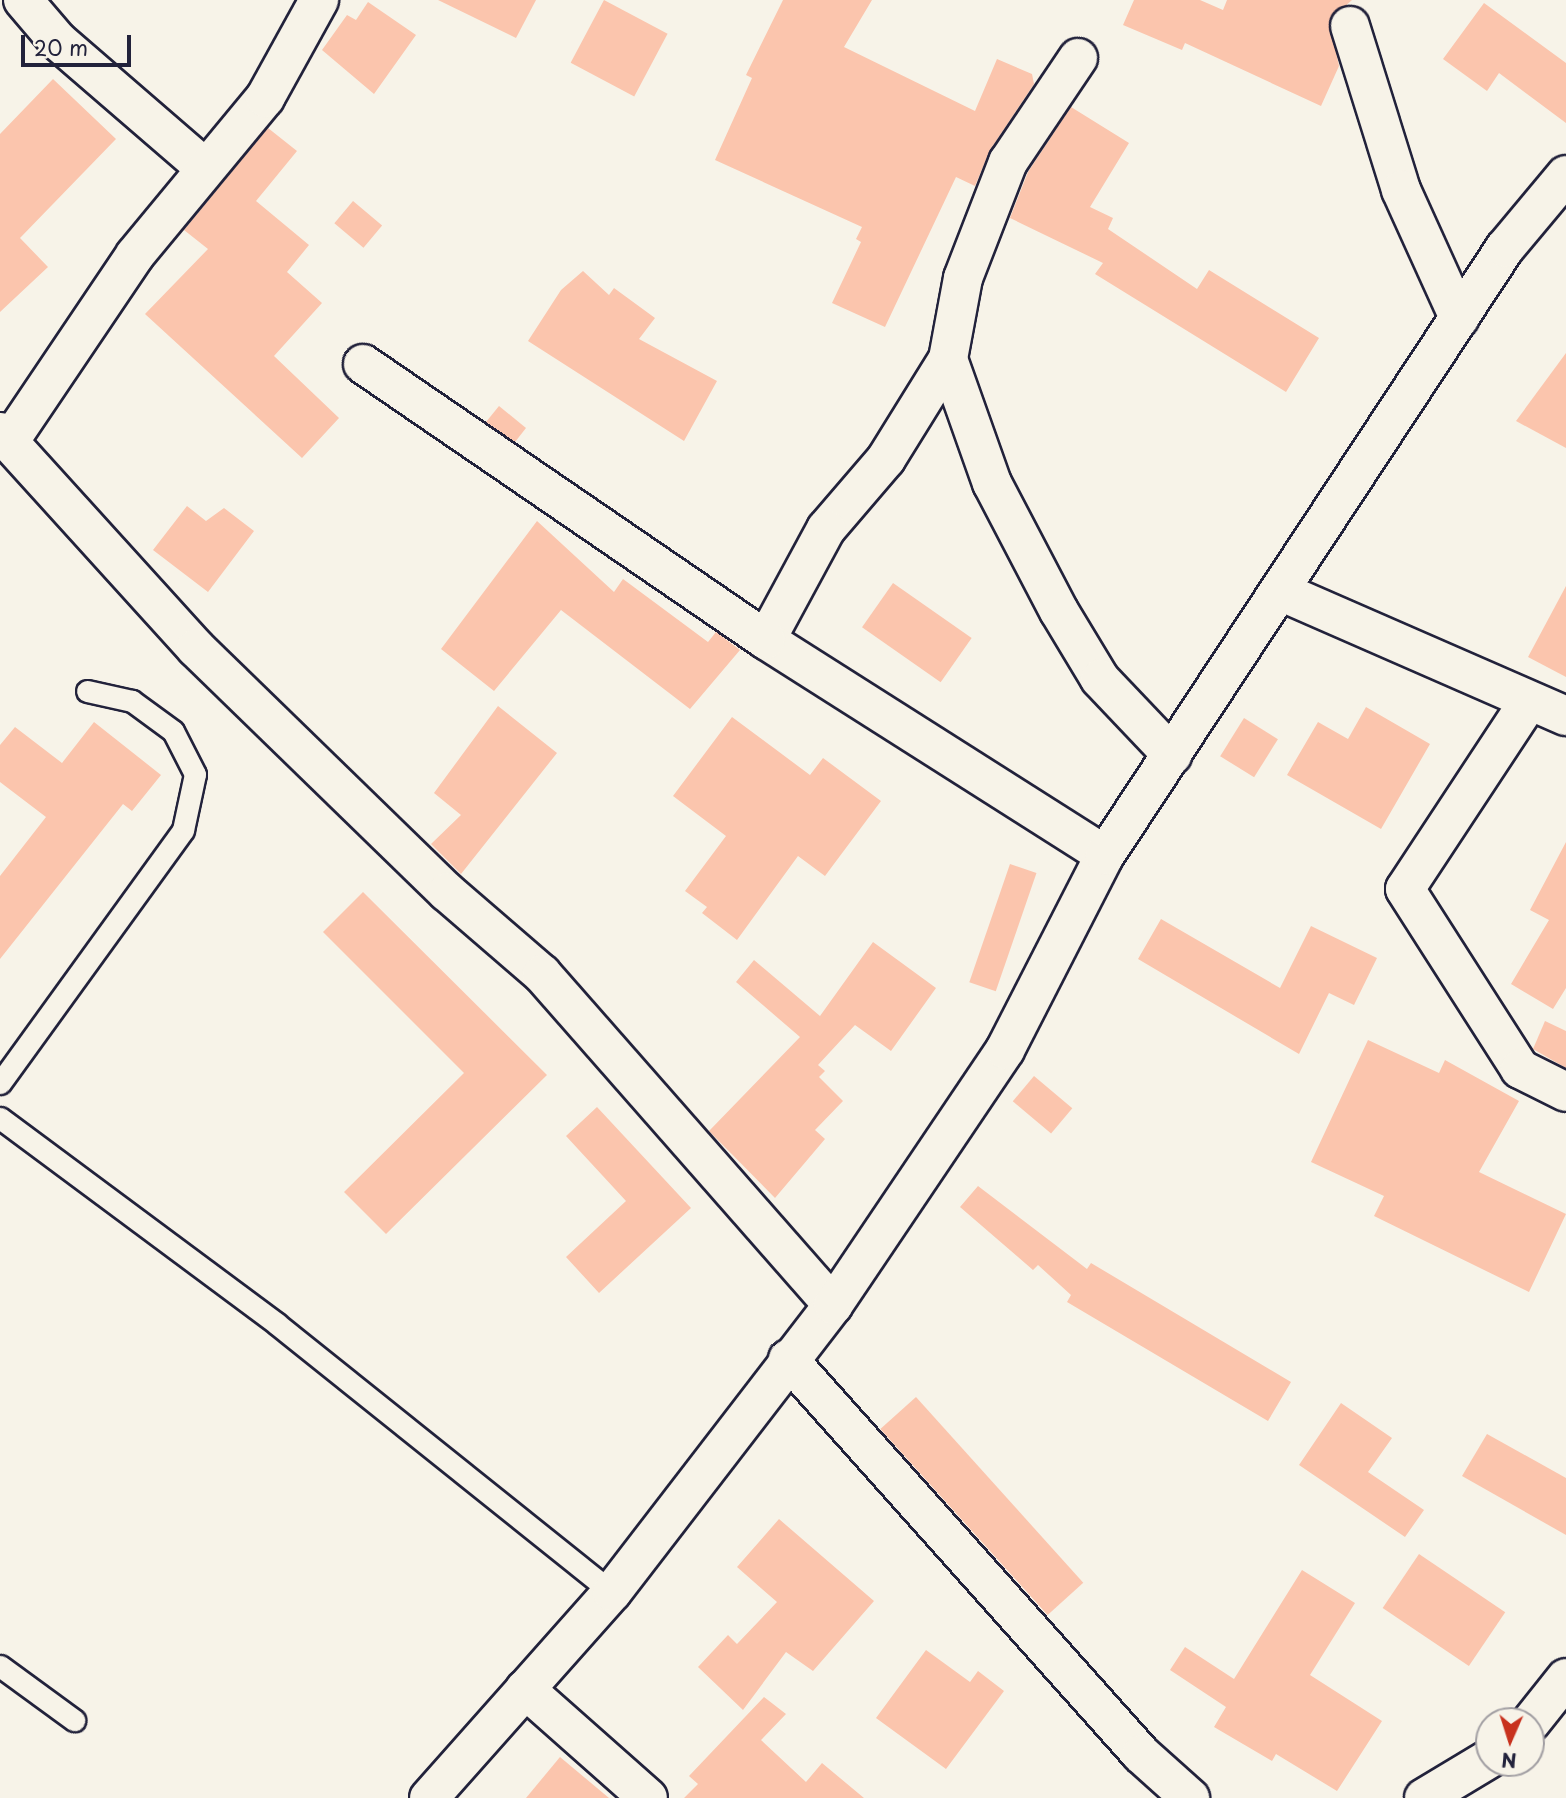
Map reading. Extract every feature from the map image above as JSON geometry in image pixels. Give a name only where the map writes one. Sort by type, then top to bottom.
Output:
[{"type":"street","points":[[23,0],[58,41],[205,169]]},
{"type":"street","points":[[319,0],[265,98],[135,255],[5,437],[196,648],[447,892],[542,974],[833,1305]]},
{"type":"street","points":[[1350,26],[1401,190],[1460,318]]},
{"type":"street","points":[[766,640],[826,529],[886,459],[948,359],[963,278],[1007,162],[1078,58]]},
{"type":"street","points":[[429,1798],[612,1592],[788,1359],[833,1305],[1005,1051],[1105,855],[1282,592],[1505,248],[1566,175]]},
{"type":"street","points":[[948,359],[992,484],[1059,611],[1100,679],[1172,755]]},
{"type":"street","points":[[363,364],[766,640],[1105,855]]},
{"type":"street","points":[[1282,592],[1566,716]]},
{"type":"street","points":[[1529,701],[1405,889],[1520,1069],[1566,1092]]},
{"type":"street","points":[[788,1359],[1141,1754],[1190,1798]]},
{"type":"street","points":[[1543,1707],[1566,1678]]},
{"type":"street","points":[[525,1689],[648,1798]]},
{"type":"street","points":[[1424,1798],[1475,1767]]},
{"type":"lane","points":[[0,1083],[183,830],[195,774],[173,731],[132,701],[87,691]]},
{"type":"lane","points":[[0,1118],[277,1324],[612,1592]]},
{"type":"lane","points":[[0,1666],[74,1720]]},
{"type":"building","points":[[438,0],[536,0],[516,38]]},
{"type":"building","points":[[604,0],[668,34],[634,96],[571,63]]},
{"type":"building","points":[[783,0],[872,0],[844,47],[975,111],[997,59],[1032,74],[1034,84],[990,150],[975,186],[956,177],[885,327],[832,303],[861,242],[856,239],[862,227],[715,160],[752,78],[746,75]]},
{"type":"building","points":[[1134,0],[1200,0],[1223,10],[1227,0],[1352,0],[1329,21],[1339,66],[1321,106],[1185,43],[1182,50],[1123,25]]},
{"type":"building","points":[[368,2],[416,35],[374,94],[322,50],[347,15],[356,20]]},
{"type":"building","points":[[1484,3],[1566,63],[1566,123],[1499,73],[1487,91],[1443,59]]},
{"type":"building","points":[[53,79],[116,139],[20,238],[48,267],[0,312],[0,134]]},
{"type":"building","points":[[1071,107],[1129,143],[1090,207],[1113,218],[1108,229],[1197,289],[1209,270],[1319,338],[1286,392],[1095,274],[1103,263],[1010,218],[1028,172]]},
{"type":"building","points":[[268,128],[297,151],[256,201],[309,245],[287,272],[322,303],[274,356],[339,418],[302,458],[145,314],[208,249],[184,230]]},
{"type":"building","points":[[353,201],[382,225],[363,248],[334,223]]},
{"type":"building","points":[[583,271],[609,295],[614,288],[655,318],[639,339],[717,381],[684,441],[528,341],[561,290]]},
{"type":"building","points":[[1566,353],[1566,448],[1516,421]]},
{"type":"building","points":[[499,406],[526,428],[515,442],[486,422]]},
{"type":"building","points":[[187,506],[206,521],[224,508],[254,531],[208,592],[153,550]]},
{"type":"building","points":[[537,521],[614,592],[623,579],[708,642],[716,632],[740,650],[690,709],[561,610],[494,691],[441,649]]},
{"type":"building","points":[[893,583],[972,638],[941,682],[862,627]]},
{"type":"building","points":[[1566,586],[1566,677],[1528,657]]},
{"type":"building","points":[[498,706],[557,753],[461,874],[431,844],[461,815],[434,793]]},
{"type":"building","points":[[1366,707],[1430,744],[1381,829],[1287,775],[1318,722],[1348,739]]},
{"type":"building","points":[[732,717],[810,775],[823,758],[881,801],[825,876],[798,856],[737,940],[702,913],[707,907],[685,891],[726,836],[673,796]]},
{"type":"building","points":[[1244,718],[1278,739],[1254,777],[1220,756]]},
{"type":"building","points":[[94,722],[161,775],[132,811],[123,804],[0,959],[0,876],[46,817],[0,782],[0,745],[15,727],[62,763]]},
{"type":"building","points":[[1566,842],[1566,988],[1553,1009],[1511,984],[1549,920],[1530,910]]},
{"type":"building","points":[[1010,864],[1036,873],[996,991],[969,982]]},
{"type":"building","points":[[363,892],[547,1075],[386,1234],[344,1192],[464,1073],[323,932]]},
{"type":"building","points":[[1161,919],[1280,988],[1311,926],[1377,958],[1354,1005],[1329,993],[1299,1054],[1138,959]]},
{"type":"building","points":[[873,942],[936,988],[891,1051],[855,1025],[818,1065],[825,1071],[819,1077],[843,1101],[815,1130],[825,1139],[775,1198],[709,1131],[800,1037],[736,982],[754,960],[820,1016]]},
{"type":"building","points":[[1545,1021],[1566,1031],[1566,1068],[1533,1049]]},
{"type":"building","points":[[1368,1040],[1439,1073],[1445,1060],[1519,1101],[1479,1172],[1566,1214],[1529,1292],[1374,1216],[1384,1196],[1311,1162]]},
{"type":"building","points":[[1034,1076],[1072,1108],[1051,1133],[1013,1101]]},
{"type":"building","points":[[597,1107],[691,1208],[599,1293],[566,1257],[626,1201],[566,1136]]},
{"type":"building","points":[[978,1186],[1087,1269],[1091,1263],[1291,1382],[1268,1421],[1067,1302],[1071,1295],[1038,1265],[1033,1270],[960,1207]]},
{"type":"building","points":[[916,1397],[1083,1583],[1048,1615],[880,1429]]},
{"type":"building","points":[[1341,1403],[1392,1438],[1368,1472],[1424,1510],[1405,1537],[1299,1465]]},
{"type":"building","points":[[1487,1434],[1566,1478],[1566,1535],[1462,1476]]},
{"type":"building","points":[[779,1519],[874,1601],[813,1671],[786,1652],[743,1710],[698,1667],[728,1635],[737,1644],[777,1602],[737,1567]]},
{"type":"building","points":[[1419,1554],[1505,1612],[1469,1666],[1383,1608]]},
{"type":"building","points":[[1302,1570],[1355,1603],[1310,1675],[1382,1721],[1337,1791],[1276,1754],[1272,1761],[1214,1727],[1226,1707],[1170,1670],[1185,1647],[1234,1679]]},
{"type":"building","points":[[926,1650],[970,1682],[978,1671],[1004,1691],[946,1769],[876,1718]]},
{"type":"building","points":[[764,1697],[786,1714],[761,1740],[806,1782],[822,1763],[864,1798],[684,1798],[698,1784],[689,1776]]},
{"type":"building","points":[[560,1757],[609,1798],[526,1798]]}]
